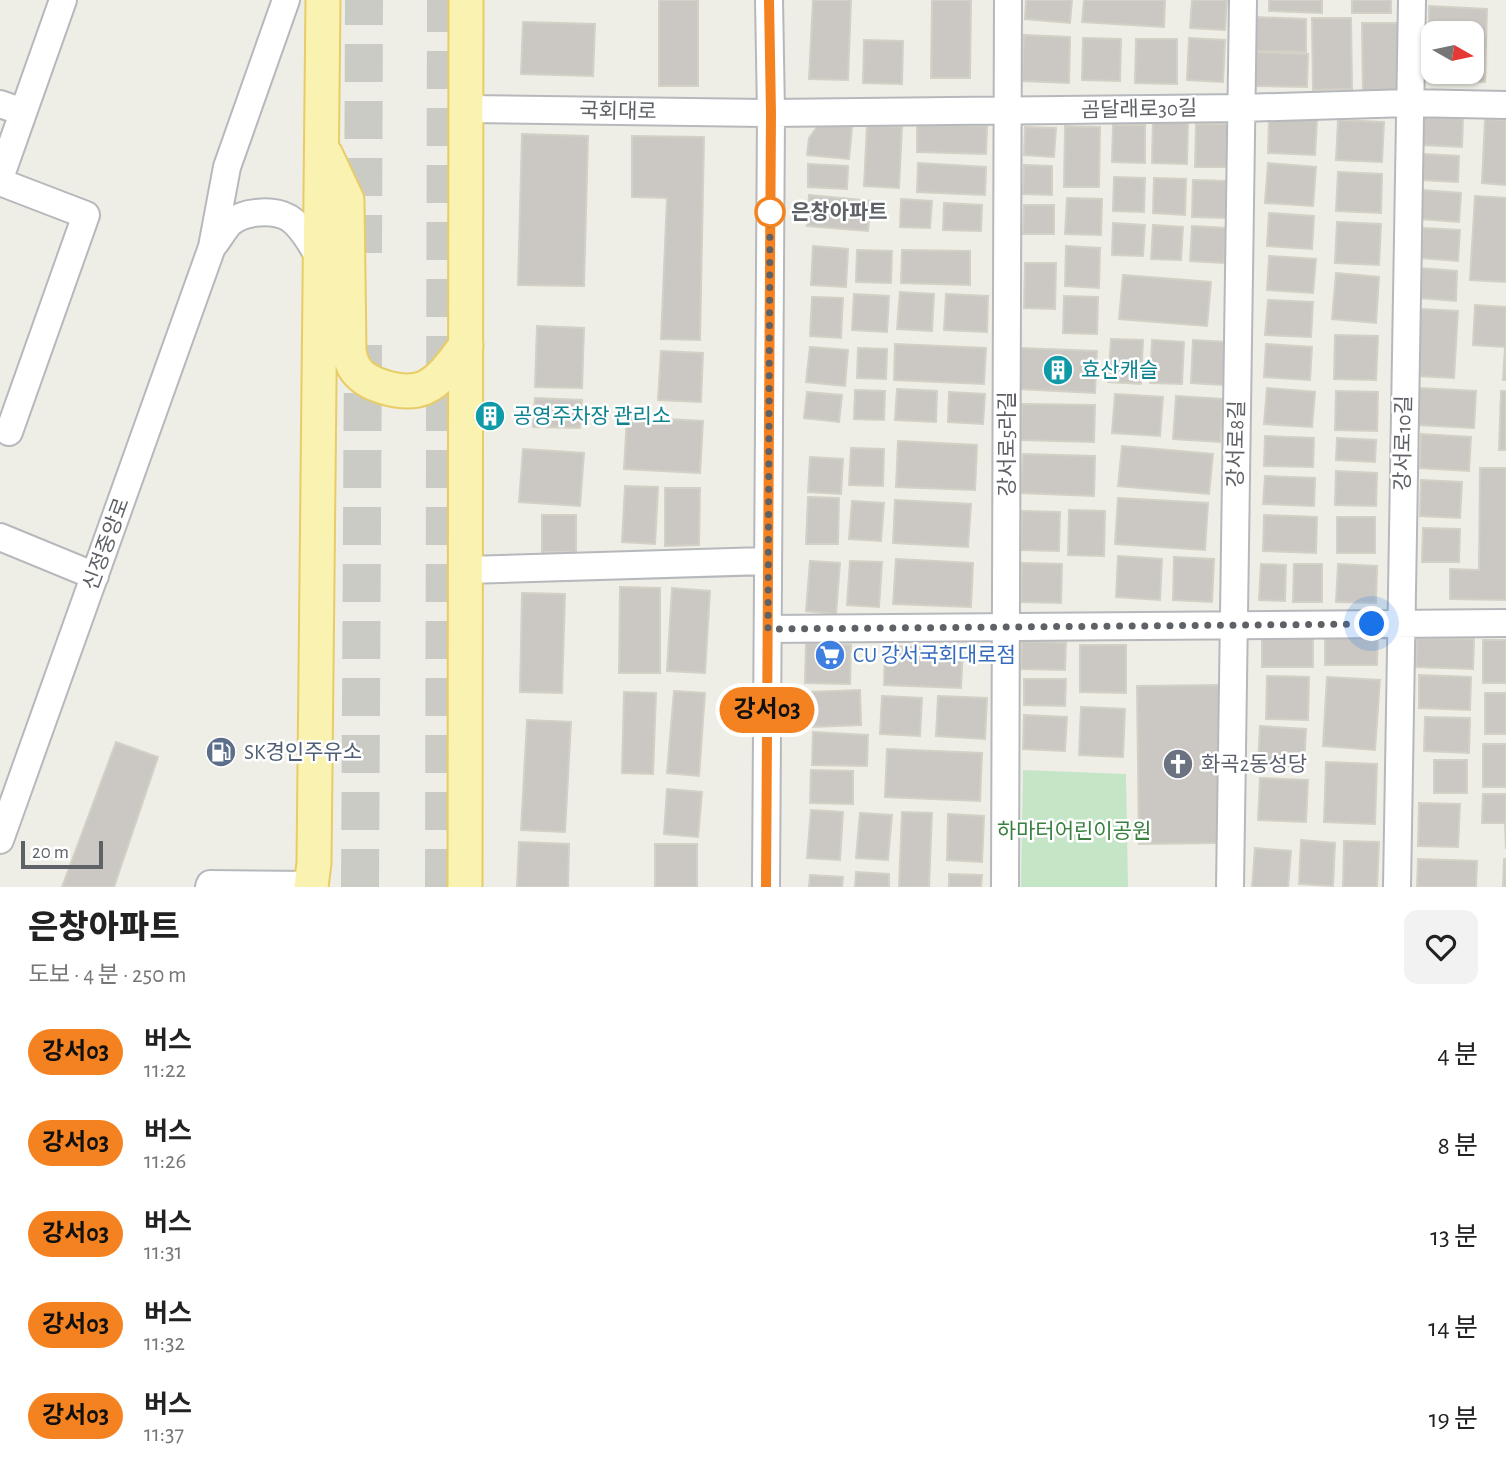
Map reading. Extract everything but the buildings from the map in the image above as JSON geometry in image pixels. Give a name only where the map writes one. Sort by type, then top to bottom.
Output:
[{"type":"main road","points":[[312,886],[323,0]]},
{"type":"main road","points":[[465,887],[466,0]]},
{"type":"main road","points":[[321,146],[347,200],[349,352],[355,369],[382,388],[401,391],[424,388],[449,368],[466,345]]},
{"type":"street","points":[[9,432],[11,391],[86,215],[0,180],[12,108],[63,0]]},
{"type":"street","name":"신정중앙로","points":[[0,840],[212,247],[227,167],[286,0]]},
{"type":"street","points":[[766,887],[771,113],[769,0]]},
{"type":"street","name":"강서로5라길","points":[[1005,887],[1008,0]]},
{"type":"street","name":"강서로8길","points":[[1230,887],[1243,0]]},
{"type":"street","name":"강서로10길","points":[[1397,887],[1412,0]]},
{"type":"street","name":"곰달래로30길","points":[[771,113],[1241,108],[1409,103],[1506,105]]},
{"type":"street","name":"국회대로","points":[[466,110],[771,113]]},
{"type":"street","name":"신정중앙로","points":[[212,247],[231,223],[248,215],[267,212],[288,218],[301,229],[320,258]]},
{"type":"street","points":[[0,537],[95,576]]},
{"type":"street","points":[[466,570],[768,561]]},
{"type":"street","points":[[768,629],[1506,623]]},
{"type":"street","points":[[209,887],[210,884],[312,886]]},
{"type":"green space","name":"하마터어린이공원","points":[[1023,770],[1126,774],[1128,887],[1021,887]]},
{"type":"tunnel","points":[[363,253],[364,0]]},
{"type":"tunnel","points":[[444,887],[446,0]]},
{"type":"tunnel","points":[[360,887],[363,345]]},
{"type":"bus line","name":"강서03","points":[[766,887],[771,113],[769,0]]},
{"type":"place","name":"은창아파트","points":[[770,212]]},
{"type":"place","name":"효산캐슬","points":[[1058,370]]},
{"type":"place","name":"공영주차장 관리소","points":[[490,416]]},
{"type":"place","name":"CU 강서국회대로점","points":[[830,655]]},
{"type":"place","name":"SK경인주유소","points":[[221,752]]},
{"type":"place","name":"화곡2동성당","points":[[1178,764]]},
{"type":"route","points":[[770,212],[768,629],[1372,624]]}]
